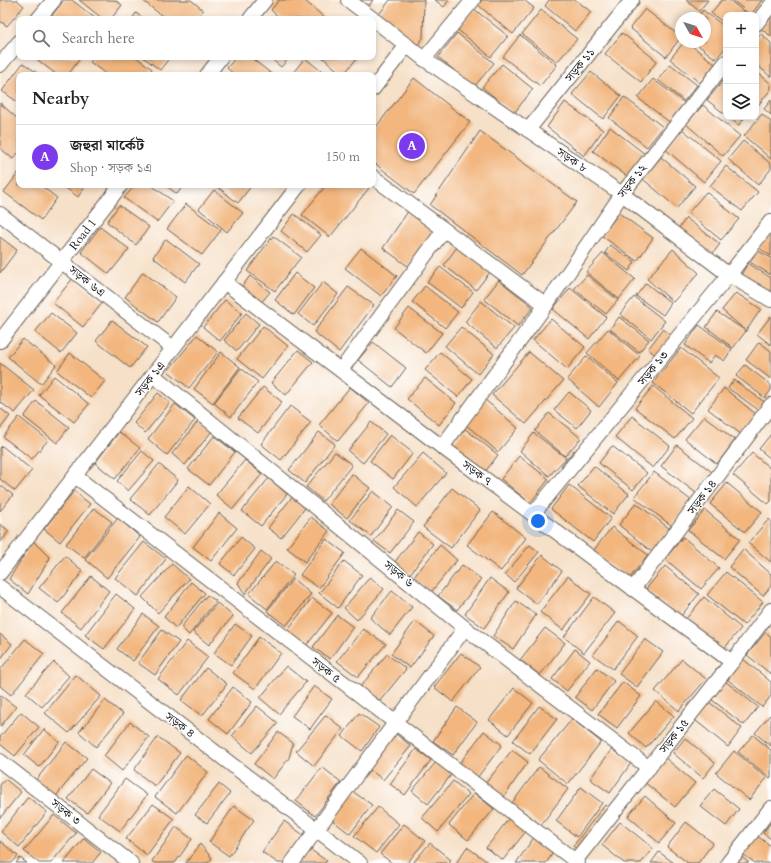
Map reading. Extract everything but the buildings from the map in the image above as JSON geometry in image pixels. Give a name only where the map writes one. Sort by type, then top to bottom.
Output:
[{"type":"street","points":[[41,16],[54,0]]},
{"type":"street","points":[[252,16],[265,0]]},
{"type":"street","name":"সড়ক ৮","points":[[348,0],[369,16]]},
{"type":"street","points":[[424,59],[473,0]]},
{"type":"street","name":"সড়ক ১১","points":[[528,130],[632,0]]},
{"type":"street","points":[[759,20],[771,5]]},
{"type":"street","name":"সড়ক ৮","points":[[376,21],[424,59],[622,194],[729,275],[771,300]]},
{"type":"street","points":[[376,85],[407,45]]},
{"type":"street","points":[[0,65],[16,46]]},
{"type":"street","points":[[209,72],[219,60]]},
{"type":"street","name":"সড়ক ১২","points":[[442,447],[546,305],[622,194],[723,66]]},
{"type":"street","points":[[376,179],[546,305]]},
{"type":"street","name":"Road 1","points":[[0,341],[119,188]]},
{"type":"street","name":"সড়ক ১এ","points":[[0,573],[297,188]]},
{"type":"street","name":"সড়ক ৬এ","points":[[0,214],[173,348]]},
{"type":"street","name":"সড়ক ১৩","points":[[533,514],[729,275],[771,221]]},
{"type":"street","points":[[341,370],[444,230]]},
{"type":"street","name":"সড়ক ৭","points":[[224,282],[442,447],[732,662]]},
{"type":"street","name":"সড়ক ৬","points":[[153,375],[465,628],[649,768]]},
{"type":"street","name":"সড়ক ১৪","points":[[633,589],[771,405]]},
{"type":"street","name":"সড়ক ৫","points":[[75,476],[394,723],[577,862]]},
{"type":"street","name":"সড়ক ৪","points":[[0,587],[360,863]]},
{"type":"street","name":"সড়ক ১৫","points":[[577,862],[771,610]]},
{"type":"street","points":[[292,863],[465,628]]},
{"type":"street","name":"সড়ক ৩","points":[[0,761],[131,863]]},
{"type":"street","points":[[728,863],[771,808]]},
{"type":"place","name":"জহুরা মার্কেট","points":[[412,146]]}]
